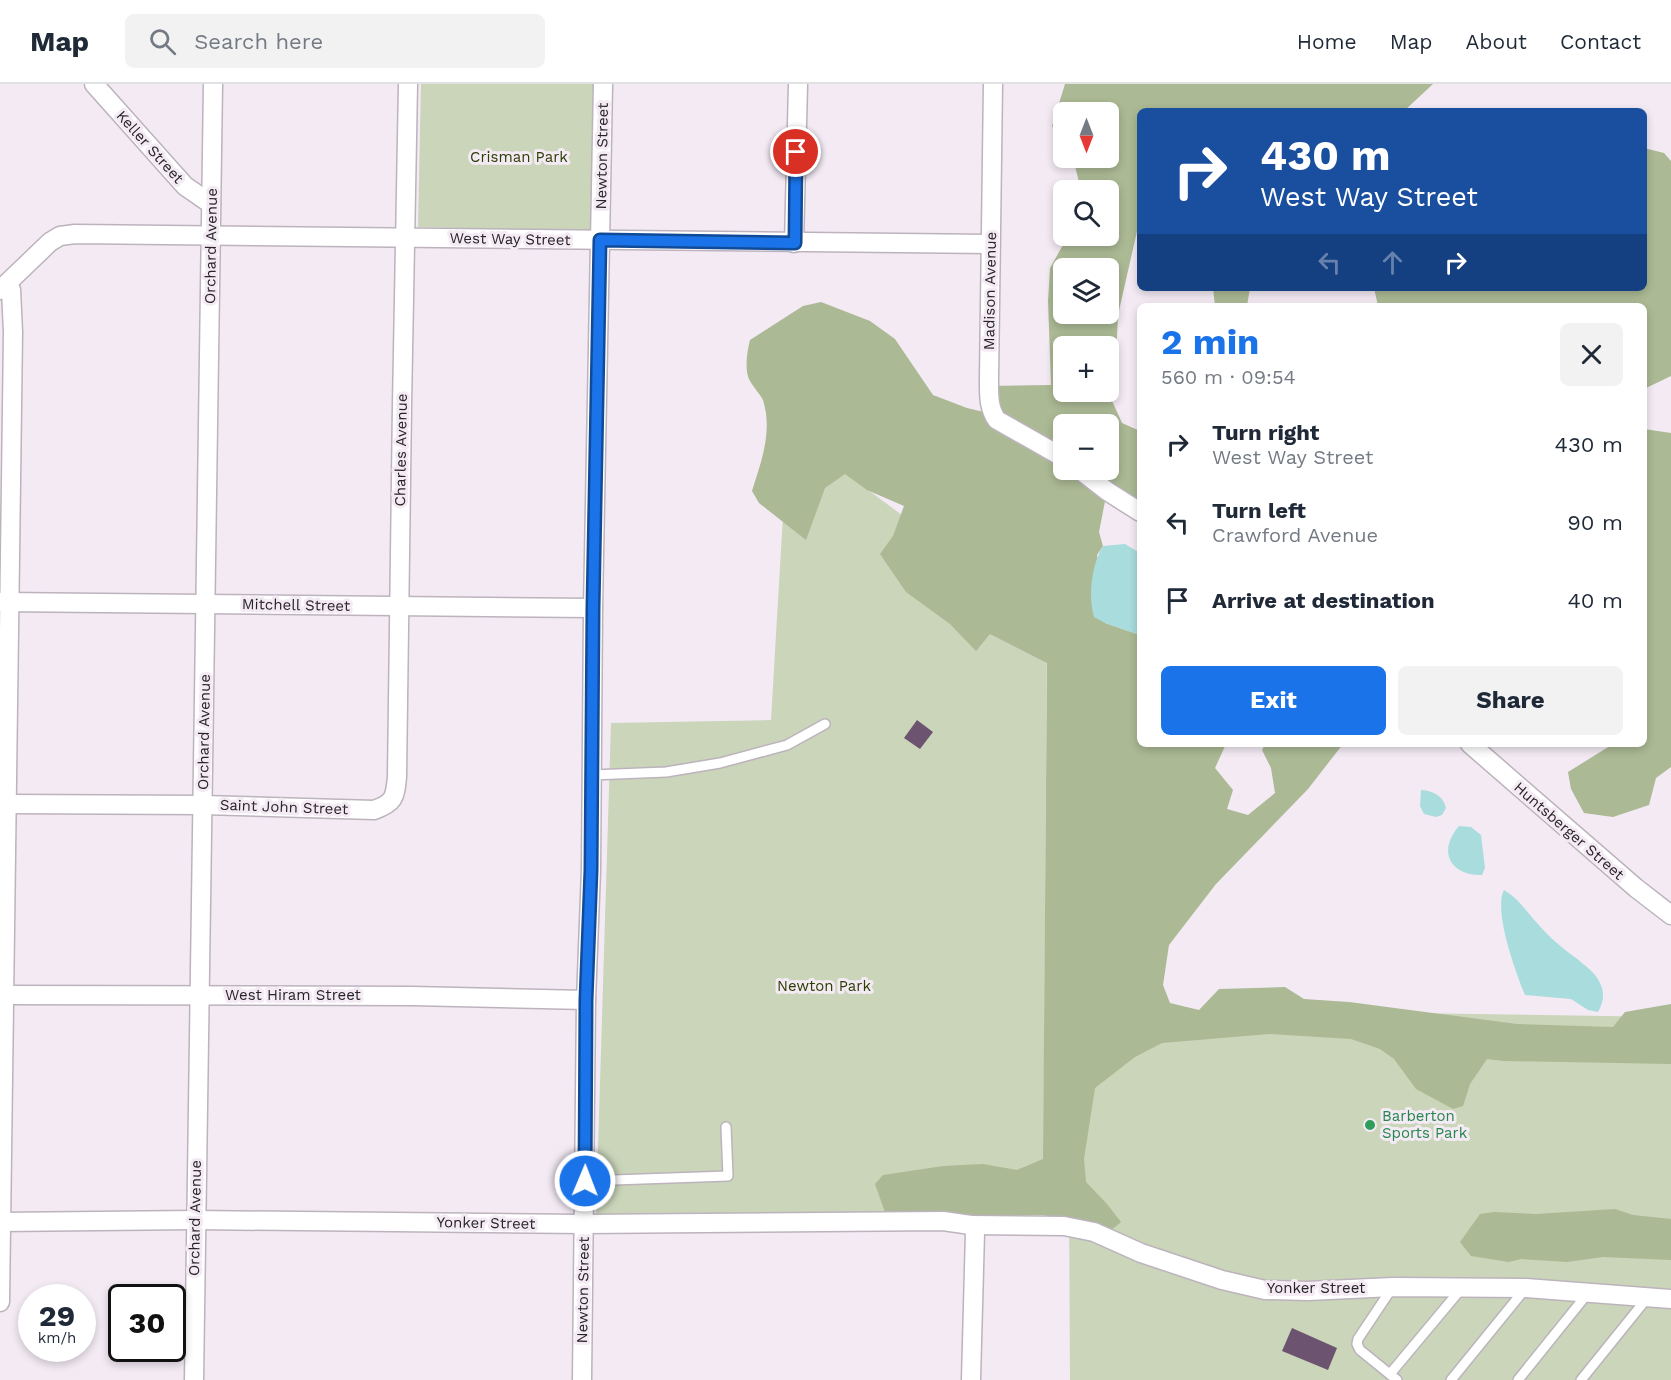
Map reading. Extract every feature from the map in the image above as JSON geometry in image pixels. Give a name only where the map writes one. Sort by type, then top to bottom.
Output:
[{"type":"street","name":"Keller Street","points":[[94,84],[185,186],[211,204]]},
{"type":"street","name":"Orchard Avenue","points":[[194,1380],[213,84]]},
{"type":"street","name":"Charles Avenue","points":[[379,808],[393,800],[396,785],[408,84]]},
{"type":"street","name":"Newton Street","points":[[582,1380],[586,1000],[591,870],[593,608],[603,84]]},
{"type":"street","points":[[795,243],[798,84]]},
{"type":"street","name":"Madison Avenue","points":[[993,84],[989,378],[993,415],[997,420],[1053,452]]},
{"type":"street","name":"West Way Street","points":[[4,286],[50,242],[60,236],[75,234],[990,244]]},
{"type":"street","points":[[0,1302],[2,995],[8,804],[5,602],[13,332],[12,290],[4,286]]},
{"type":"street","points":[[1093,480],[1137,510]]},
{"type":"street","name":"Mitchell Street","points":[[5,602],[593,608]]},
{"type":"street","name":"Huntsberger Street","points":[[1473,747],[1636,888],[1671,915]]},
{"type":"street","name":"Saint John Street","points":[[8,804],[202,805],[374,810],[379,808]]},
{"type":"street","name":"West Hiram Street","points":[[2,995],[412,996],[586,1000]]},
{"type":"street","name":"Yonker Street","points":[[1,1222],[195,1220],[584,1224],[943,1221],[971,1225],[1064,1226],[1094,1232],[1141,1253],[1222,1280],[1265,1290],[1308,1291],[1393,1287],[1526,1288],[1671,1299]]},
{"type":"street","points":[[971,1225],[975,1232],[971,1380]]},
{"type":"lane","points":[[592,774],[666,772],[720,763],[787,745],[825,724]]},
{"type":"lane","points":[[585,1181],[728,1176],[726,1127]]},
{"type":"lane","points":[[1393,1287],[1358,1339],[1357,1344],[1360,1350],[1394,1377],[1462,1288]]},
{"type":"lane","points":[[1451,1380],[1526,1288]]},
{"type":"lane","points":[[1518,1380],[1588,1292]]},
{"type":"lane","points":[[1581,1380],[1648,1297]]},
{"type":"green space","name":"Crisman Park","points":[[421,84],[594,84],[590,231],[418,227]]},
{"type":"green space","points":[[1065,84],[1433,84],[1407,108],[1137,108],[1137,231],[1119,311],[1119,258],[1056,258],[1062,246],[1119,246],[1119,180],[1078,180],[1076,168],[1119,168],[1119,102],[1059,102]]},
{"type":"green space","points":[[1647,149],[1664,153],[1671,161],[1671,376],[1647,388],[1647,303],[1377,303],[1375,291],[1647,291]]},
{"type":"green space","points":[[1053,263],[1053,324],[1118,324],[1117,336],[1053,336],[1053,402],[1113,402],[1118,414],[1053,414],[1053,480],[1119,480],[1119,416],[1122,423],[1137,430],[1137,510],[1107,491],[1099,532],[1103,546],[1097,555],[1105,623],[1137,634],[1137,747],[1225,747],[1215,768],[1233,790],[1227,809],[1248,815],[1275,793],[1271,768],[1262,750],[1264,747],[1341,747],[1308,789],[1216,884],[1169,945],[1163,985],[1170,1003],[1199,1010],[1219,989],[1285,987],[1304,999],[1349,1002],[1517,1024],[1613,1027],[1625,1012],[1671,1004],[1671,1064],[1487,1059],[1470,1084],[1463,1106],[1453,1109],[1416,1089],[1394,1059],[1380,1049],[1351,1039],[1269,1034],[1162,1043],[1135,1057],[1095,1088],[1084,1159],[1086,1182],[1121,1222],[1109,1232],[1043,1215],[886,1215],[875,1184],[883,1175],[943,1166],[983,1164],[1017,1170],[1043,1159],[1047,663],[990,634],[976,651],[950,624],[906,592],[880,554],[893,536],[904,506],[867,490],[845,474],[825,488],[806,540],[759,503],[752,491],[765,447],[767,424],[763,400],[748,377],[748,350],[750,340],[803,306],[821,302],[870,321],[895,339],[933,395],[967,408],[992,414],[989,386],[1051,385],[1048,301],[1050,268]]},
{"type":"green space","points":[[1213,291],[1250,291],[1248,303],[1215,303]]},
{"type":"green space","points":[[1647,429],[1671,433],[1671,767],[1656,778],[1649,805],[1613,817],[1584,813],[1571,789],[1568,772],[1608,747],[1647,747]]},
{"type":"green space","name":"Newton Park","points":[[788,431],[1047,622],[1043,1215],[596,1215],[611,723],[771,720]]},
{"type":"green space","name":"Barberton Sports Park","points":[[1068,1008],[1671,1017],[1671,1380],[1070,1380]]},
{"type":"green space","points":[[1615,1209],[1633,1215],[1671,1219],[1671,1260],[1603,1257],[1567,1262],[1521,1259],[1509,1262],[1471,1256],[1460,1242],[1480,1214],[1494,1212],[1536,1214]]},
{"type":"water","points":[[1125,544],[1137,551],[1137,634],[1094,617],[1091,600],[1092,581],[1103,546]]},
{"type":"water","points":[[1421,790],[1440,797],[1446,808],[1442,815],[1436,817],[1424,814],[1420,806]]},
{"type":"water","points":[[1459,826],[1471,827],[1481,835],[1485,868],[1482,875],[1462,871],[1450,860],[1449,844]]},
{"type":"water","points":[[1504,890],[1518,901],[1550,937],[1597,977],[1603,993],[1598,1012],[1588,1010],[1571,999],[1525,995],[1503,927],[1501,900]]},
{"type":"building","points":[[917,720],[933,732],[920,749],[904,738]]},
{"type":"building","points":[[1292,1328],[1337,1348],[1328,1370],[1282,1351]]},
{"type":"place","name":"Barberton Sports Park","points":[[1370,1125]]},
{"type":"route","points":[[585,1181],[586,1000],[591,870],[600,240],[795,243],[796,152]]}]
